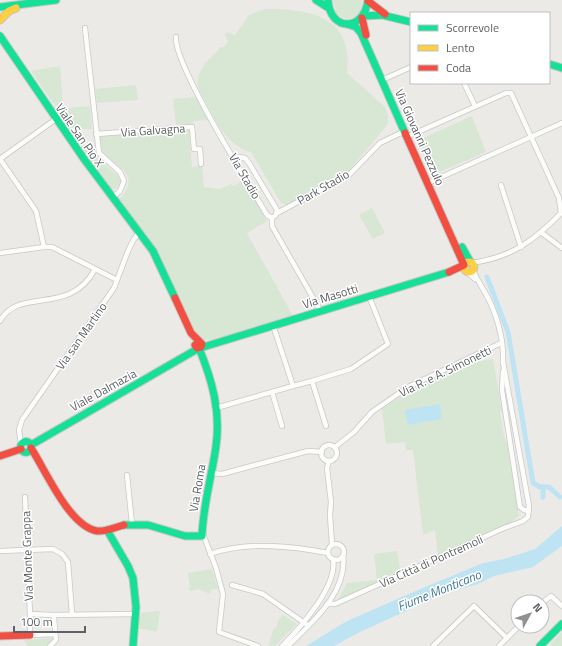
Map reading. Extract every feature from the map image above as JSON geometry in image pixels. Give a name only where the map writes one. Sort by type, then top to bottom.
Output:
[{"type":"street","points":[[0,7],[19,6],[56,0]]},
{"type":"street","points":[[316,0],[328,4]]},
{"type":"street","points":[[363,17],[368,1],[387,15]]},
{"type":"street","name":"Via Giovanni Pezzulo","points":[[328,4],[333,18],[338,22],[356,27],[361,33],[384,79]]},
{"type":"street","points":[[0,19],[9,11],[19,6]]},
{"type":"street","points":[[348,24],[374,14],[387,15],[410,22]]},
{"type":"street","name":"Via Giovanni Pezzulo","points":[[363,17],[364,29],[384,79],[430,182],[463,250],[469,268]]},
{"type":"street","points":[[85,28],[99,153],[120,172],[124,181],[120,191],[112,198]]},
{"type":"street","name":"Viale San Pio X","points":[[0,36],[3,45],[112,198],[139,233]]},
{"type":"street","name":"Via Stadio","points":[[176,37],[179,54],[188,77],[267,215],[272,218]]},
{"type":"street","points":[[550,64],[562,68]]},
{"type":"street","points":[[384,79],[410,67]]},
{"type":"street","points":[[464,84],[475,106]]},
{"type":"street","name":"Park Stadio","points":[[272,218],[278,213],[348,175],[380,143],[506,93],[511,94],[532,137]]},
{"type":"street","points":[[44,247],[36,211],[0,159],[56,119]]},
{"type":"street","points":[[430,182],[562,123]]},
{"type":"street","name":"Via Galvagna","points":[[96,134],[192,127],[194,149],[200,149],[201,164]]},
{"type":"street","points":[[532,137],[561,199],[562,212]]},
{"type":"street","points":[[233,156],[245,158],[250,164],[278,213]]},
{"type":"street","points":[[240,169],[245,163],[250,164]]},
{"type":"street","points":[[501,185],[521,247]]},
{"type":"street","name":"Via Masotti","points":[[198,345],[212,344],[455,270],[469,268],[485,260],[521,247],[542,233],[562,212]]},
{"type":"street","points":[[272,218],[272,226],[320,310]]},
{"type":"street","name":"Via san Martino","points":[[25,444],[19,430],[22,420],[114,288],[131,245],[139,233]]},
{"type":"street","name":"Via Roma","points":[[139,233],[153,251],[198,345],[211,377],[217,426],[216,445],[203,515],[203,534],[223,594],[219,632],[258,646]]},
{"type":"street","points":[[542,233],[562,248]]},
{"type":"street","points":[[0,253],[44,247],[59,250],[117,280]]},
{"type":"street","points":[[469,268],[490,301],[499,325],[503,350],[503,362],[503,392],[508,441],[520,507],[528,511],[529,506],[518,439],[503,362]]},
{"type":"street","points":[[0,321],[4,315],[15,306],[62,297],[75,292],[87,281],[95,269]]},
{"type":"street","points":[[216,408],[351,369],[388,344],[369,296]]},
{"type":"street","points":[[273,325],[293,386]]},
{"type":"street","name":"Via R. e A. Simonetti","points":[[335,447],[359,427],[372,412],[408,387],[501,343]]},
{"type":"street","name":"Viale Dalmazia","points":[[0,456],[25,444],[187,355],[198,345]]},
{"type":"street","points":[[312,381],[326,426]]},
{"type":"street","points":[[272,392],[282,426]]},
{"type":"street","points":[[503,392],[509,394]]},
{"type":"street","points":[[508,441],[518,439]]},
{"type":"street","points":[[25,444],[37,456],[60,497],[72,513],[92,530],[109,532],[119,526],[132,524],[151,525],[194,538],[206,545]]},
{"type":"street","points":[[328,553],[329,548],[332,545],[330,515],[331,502],[327,468],[329,460],[336,456],[337,451],[335,447],[326,446],[322,452],[324,459],[329,460]]},
{"type":"street","points":[[211,473],[222,474],[308,451],[322,452]]},
{"type":"street","points":[[127,475],[132,524]]},
{"type":"street","name":"Via Monte Grappa","points":[[25,497],[30,635]]},
{"type":"street","name":"Via Città di Pontremoli","points":[[327,604],[333,605],[504,528],[523,521],[528,517],[528,511]]},
{"type":"street","points":[[109,532],[113,542],[132,574],[136,614],[133,646]]},
{"type":"street","points":[[194,538],[200,537],[203,534]]},
{"type":"street","points":[[288,646],[327,604],[341,577],[344,550],[342,546],[337,544],[332,545]]},
{"type":"street","points":[[210,554],[244,547],[305,549],[328,553],[333,559],[334,569],[329,582],[305,620],[282,646]]},
{"type":"street","points":[[0,551],[53,549],[62,554],[68,562],[72,614]]},
{"type":"street","points":[[333,559],[340,559],[343,555]]},
{"type":"street","points":[[232,585],[257,591],[310,624]]},
{"type":"street","points":[[550,597],[551,596],[562,606]]},
{"type":"street","points":[[433,646],[474,606],[507,638]]},
{"type":"street","points":[[30,614],[136,614]]},
{"type":"street","points":[[50,646],[56,640],[53,615]]},
{"type":"street","points":[[540,646],[562,624]]},
{"type":"street","points":[[0,636],[55,634]]},
{"type":"street","points":[[499,646],[511,634]]},
{"type":"green space","points":[[333,0],[362,0],[361,11],[358,15],[350,19],[340,17],[336,13]]},
{"type":"green space","points":[[265,9],[282,9],[313,14],[326,20],[336,28],[343,39],[347,54],[347,73],[385,107],[388,115],[388,124],[348,172],[286,205],[281,203],[251,152],[241,148],[233,142],[219,127],[199,90],[198,83],[198,77],[204,66],[221,47],[224,47],[228,42],[225,35],[227,32],[235,35],[249,15]]},
{"type":"green space","points":[[60,66],[63,105],[56,107],[31,71]]},
{"type":"green space","points":[[136,85],[138,100],[97,103],[95,89]]},
{"type":"green space","points":[[197,97],[210,120],[193,121],[193,124],[176,125],[173,99]]},
{"type":"green space","points":[[90,106],[92,129],[80,129],[76,132],[90,151],[118,176],[121,182],[116,189],[109,188],[56,113],[67,108]]},
{"type":"green space","points":[[472,116],[486,152],[435,174],[419,140]]},
{"type":"green space","points":[[189,129],[192,167],[202,166],[204,187],[219,189],[232,184],[233,186],[244,180],[267,221],[247,233],[293,316],[213,340],[206,340],[199,337],[193,331],[153,244],[121,202],[120,199],[128,185],[128,178],[125,172],[103,151],[99,144],[99,136]]},
{"type":"green space","points":[[372,208],[385,233],[373,239],[359,215]]},
{"type":"green space","points":[[493,359],[502,411],[500,412],[504,437],[507,443],[519,515],[495,531],[438,556],[435,530],[423,535],[413,450],[406,450],[405,442],[386,444],[382,409],[428,379],[462,364]]},
{"type":"green space","points":[[397,551],[401,575],[337,602],[347,583],[377,580],[374,554]]},
{"type":"green space","points":[[212,569],[218,589],[211,589],[210,594],[198,589],[190,591],[188,573]]},
{"type":"green space","points":[[160,611],[157,632],[138,628],[139,613]]},
{"type":"green space","points":[[283,615],[297,624],[275,646],[268,645],[274,628],[276,628],[279,619]]},
{"type":"green space","points":[[562,632],[562,646],[552,646],[550,644]]},
{"type":"green space","points":[[53,638],[54,641],[48,646],[28,646],[24,640]]},
{"type":"water","points":[[440,404],[442,419],[408,425],[405,410]]},
{"type":"water","name":"Fiume Monticano","points":[[562,526],[562,546],[533,567],[494,576],[478,584],[443,594],[358,633],[334,646],[306,646],[347,621],[418,590],[483,563],[504,559],[535,549]]},
{"type":"waterway","points":[[487,277],[508,332],[533,483],[540,487],[549,487],[560,497]]},
{"type":"waterway","points":[[543,487],[543,497]]},
{"type":"traffic: fast","points":[[0,7],[56,0]]},
{"type":"traffic: fast","points":[[316,0],[327,7]]},
{"type":"traffic: fast","points":[[328,0],[330,10],[335,18],[340,22],[347,24],[360,18],[365,10],[368,0]]},
{"type":"traffic: fast","points":[[364,16],[382,15],[410,22]]},
{"type":"traffic: fast","points":[[347,24],[356,27],[361,33],[405,133]]},
{"type":"traffic: fast","points":[[0,36],[84,159],[153,251],[175,298]]},
{"type":"traffic: fast","points":[[550,64],[562,68]]},
{"type":"traffic: fast","points":[[462,247],[471,263]]},
{"type":"traffic: fast","points":[[200,348],[449,272]]},
{"type":"traffic: fast","points":[[31,445],[199,348],[208,372],[214,396],[217,420],[216,446],[204,513],[202,536],[185,536],[148,525],[124,525]]},
{"type":"traffic: fast","points":[[24,442],[28,442],[30,443],[31,447],[30,451],[24,452],[21,449],[21,445],[24,442]]},
{"type":"traffic: fast","points":[[107,530],[128,566],[133,578],[136,607],[133,646]]},
{"type":"traffic: fast","points":[[540,646],[562,624]]},
{"type":"traffic: slow","points":[[0,20],[9,11],[16,8]]},
{"type":"traffic: slow","points":[[467,262],[471,262],[474,267],[471,272],[467,272],[464,269],[464,265],[467,262]]},
{"type":"traffic: jam","points":[[368,1],[385,14]]},
{"type":"traffic: jam","points":[[362,18],[366,35]]},
{"type":"traffic: jam","points":[[405,133],[464,265],[449,272]]},
{"type":"traffic: jam","points":[[175,298],[191,333],[202,344],[201,347],[197,348],[195,345],[199,342]]},
{"type":"traffic: jam","points":[[31,448],[59,496],[77,519],[87,527],[97,531],[124,525]]},
{"type":"traffic: jam","points":[[0,456],[21,449]]},
{"type":"traffic: jam","points":[[0,636],[30,635]]}]
